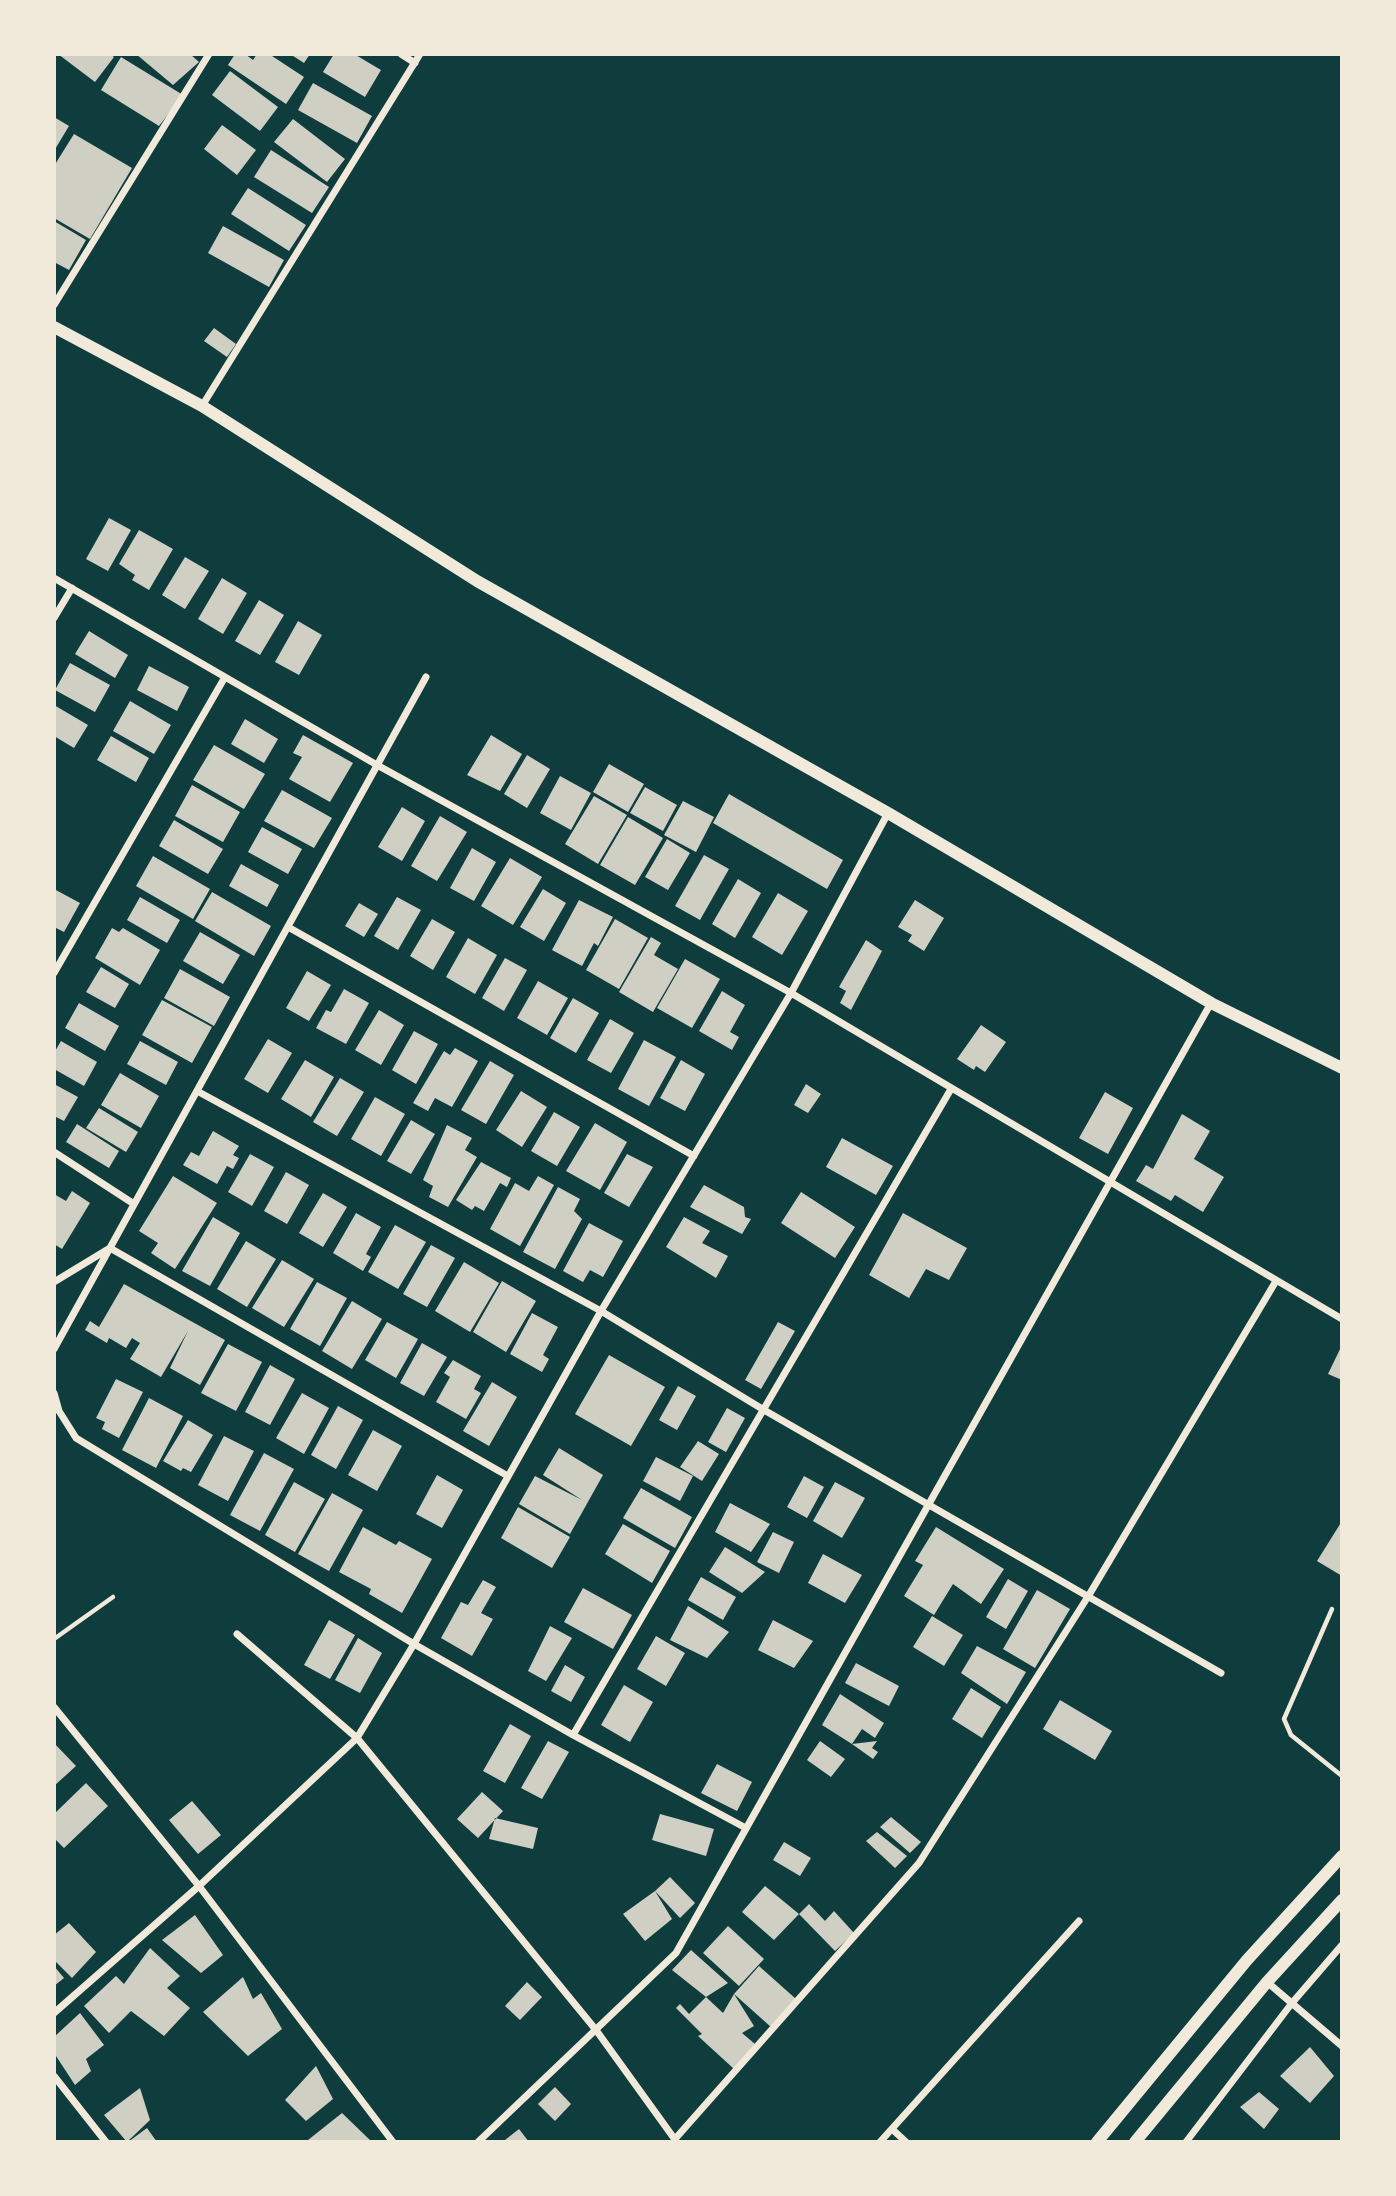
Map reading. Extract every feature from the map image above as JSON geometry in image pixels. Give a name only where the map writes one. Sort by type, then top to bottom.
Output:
[{"type":"main road","points":[[54,327],[202,406],[477,581],[888,813],[1211,1003],[1342,1068]]},
{"type":"main road","points":[[1097,2142],[1247,1960],[1342,1856]]},
{"type":"main road","points":[[1135,2142],[1267,1982],[1342,1900]]},
{"type":"street","points":[[54,306],[209,54]]},
{"type":"street","points":[[401,54],[415,62]]},
{"type":"street","points":[[202,406],[420,54]]},
{"type":"street","points":[[54,578],[377,765],[791,993],[951,1089],[1112,1180],[1342,1319]]},
{"type":"street","points":[[54,618],[72,588]]},
{"type":"street","points":[[54,972],[225,677]]},
{"type":"street","points":[[54,1349],[426,677]]},
{"type":"street","points":[[54,2013],[199,1886],[357,1738],[414,1644],[506,1475],[601,1311],[791,993],[888,813]]},
{"type":"street","points":[[288,927],[694,1156]]},
{"type":"street","points":[[478,2142],[676,1953],[744,1827],[1211,1003]]},
{"type":"street","points":[[573,1735],[951,1089]]},
{"type":"street","points":[[197,1091],[601,1311],[764,1410],[1222,1673]]},
{"type":"street","points":[[54,1152],[134,1204]]},
{"type":"street","points":[[54,1282],[110,1248]]},
{"type":"street","points":[[110,1248],[506,1475]]},
{"type":"street","points":[[237,1634],[357,1738],[596,2030],[676,2141],[919,1863],[1089,1595],[1276,1281]]},
{"type":"street","points":[[54,1393],[59,1411],[76,1438],[414,1644],[573,1735],[744,1827]]},
{"type":"street","points":[[54,1707],[199,1886],[393,2142]]},
{"type":"street","points":[[880,2142],[1079,1921]]},
{"type":"street","points":[[1186,2142],[1292,2003],[1342,1945]]},
{"type":"street","points":[[1267,1982],[1342,2046]]},
{"type":"street","points":[[54,2076],[106,2142]]},
{"type":"street","points":[[892,2129],[906,2142]]},
{"type":"lane","points":[[54,1639],[113,1597]]},
{"type":"lane","points":[[1332,1609],[1284,1719],[1291,1735],[1342,1776]]},
{"type":"building","points":[[58,54],[110,54],[114,57],[95,82]]},
{"type":"building","points":[[136,54],[190,54],[199,62],[173,85]]},
{"type":"building","points":[[235,54],[245,54],[253,60],[257,54],[269,54],[304,77],[286,104],[228,65]]},
{"type":"building","points":[[290,54],[310,54],[304,63]]},
{"type":"building","points":[[334,54],[354,54],[381,70],[365,97],[323,72]]},
{"type":"building","points":[[121,57],[183,95],[159,126],[101,90]]},
{"type":"building","points":[[230,71],[278,107],[260,131],[212,95]]},
{"type":"building","points":[[313,83],[372,116],[357,143],[298,110]]},
{"type":"building","points":[[54,117],[69,126],[54,151]]},
{"type":"building","points":[[293,119],[345,159],[327,182],[274,142]]},
{"type":"building","points":[[222,125],[256,150],[237,175],[204,149]]},
{"type":"building","points":[[74,134],[132,168],[90,239],[54,218],[54,166]]},
{"type":"building","points":[[271,150],[329,187],[312,213],[254,177]]},
{"type":"building","points":[[248,188],[306,225],[289,251],[231,214]]},
{"type":"building","points":[[54,221],[86,240],[69,270],[54,262]]},
{"type":"building","points":[[223,226],[284,260],[269,287],[208,253]]},
{"type":"building","points":[[214,328],[236,344],[227,357],[204,341]]},
{"type":"building","points":[[109,518],[131,530],[108,571],[86,559]]},
{"type":"building","points":[[139,530],[173,549],[149,590],[132,580],[135,575],[119,564]]},
{"type":"building","points":[[185,557],[209,571],[185,609],[162,595]]},
{"type":"building","points":[[222,578],[247,593],[223,634],[198,619]]},
{"type":"building","points":[[259,600],[284,615],[260,655],[235,641]]},
{"type":"building","points":[[298,621],[322,635],[299,675],[275,662]]},
{"type":"building","points":[[89,631],[128,655],[115,678],[75,654]]},
{"type":"building","points":[[70,663],[110,685],[95,712],[55,690]]},
{"type":"building","points":[[149,666],[189,687],[177,711],[137,690]]},
{"type":"building","points":[[130,701],[171,725],[154,754],[113,731]]},
{"type":"building","points":[[54,705],[88,725],[74,748],[54,736]]},
{"type":"building","points":[[245,719],[278,739],[264,763],[231,744]]},
{"type":"building","points":[[303,735],[353,763],[330,802],[289,779],[302,757],[293,753]]},
{"type":"building","points":[[491,735],[522,754],[500,791],[467,775]]},
{"type":"building","points":[[111,736],[149,758],[136,782],[97,760]]},
{"type":"building","points":[[214,745],[265,774],[244,809],[193,780]]},
{"type":"building","points":[[527,755],[550,769],[527,808],[504,794]]},
{"type":"building","points":[[609,764],[644,784],[628,812],[593,792]]},
{"type":"building","points":[[560,776],[591,793],[571,830],[540,813]]},
{"type":"building","points":[[192,785],[240,812],[223,842],[175,816]]},
{"type":"building","points":[[645,787],[677,805],[663,831],[630,813]]},
{"type":"building","points":[[282,790],[332,818],[314,848],[264,821]]},
{"type":"building","points":[[729,794],[843,860],[827,889],[713,823]]},
{"type":"building","points":[[594,796],[627,815],[598,864],[565,844]]},
{"type":"building","points":[[683,801],[714,817],[696,852],[664,835]]},
{"type":"building","points":[[402,807],[425,821],[402,861],[378,847]]},
{"type":"building","points":[[440,816],[467,832],[437,881],[411,866]]},
{"type":"building","points":[[628,817],[663,838],[635,885],[600,865]]},
{"type":"building","points":[[174,820],[223,849],[208,874],[159,846]]},
{"type":"building","points":[[262,827],[302,849],[288,874],[248,852]]},
{"type":"building","points":[[667,839],[690,853],[668,890],[645,877]]},
{"type":"building","points":[[472,848],[496,862],[474,901],[450,888]]},
{"type":"building","points":[[704,855],[729,869],[700,920],[675,906]]},
{"type":"building","points":[[153,856],[210,889],[193,919],[136,886]]},
{"type":"building","points":[[510,858],[542,877],[513,925],[481,906]]},
{"type":"building","points":[[241,864],[279,885],[267,907],[229,886]]},
{"type":"building","points":[[738,879],[761,893],[735,938],[712,924]]},
{"type":"building","points":[[54,889],[80,903],[64,932],[54,927]]},
{"type":"building","points":[[543,889],[566,903],[544,941],[520,927]]},
{"type":"building","points":[[212,892],[271,926],[254,956],[195,921]]},
{"type":"building","points":[[778,893],[808,911],[782,955],[752,937]]},
{"type":"building","points":[[140,897],[180,920],[167,943],[127,920]]},
{"type":"building","points":[[397,897],[421,910],[398,950],[374,936]]},
{"type":"building","points":[[579,900],[613,917],[598,946],[594,943],[582,966],[552,950]]},
{"type":"building","points":[[915,900],[944,918],[924,951],[908,941],[912,935],[898,927]]},
{"type":"building","points":[[359,903],[378,914],[364,937],[345,926]]},
{"type":"building","points":[[432,919],[455,932],[433,970],[410,956]]},
{"type":"building","points":[[615,919],[648,938],[619,989],[586,970]]},
{"type":"building","points":[[112,928],[119,932],[123,928],[160,950],[140,985],[95,958]]},
{"type":"building","points":[[200,932],[240,955],[223,984],[183,961]]},
{"type":"building","points":[[651,937],[661,943],[654,955],[678,969],[653,1012],[619,992]]},
{"type":"building","points":[[468,938],[497,955],[475,994],[446,977]]},
{"type":"building","points":[[866,940],[882,951],[851,1010],[840,1003],[846,991],[839,987]]},
{"type":"building","points":[[505,958],[527,970],[504,1011],[482,998]]},
{"type":"building","points":[[685,959],[720,979],[692,1028],[657,1008]]},
{"type":"building","points":[[101,967],[129,984],[115,1008],[86,992]]},
{"type":"building","points":[[180,969],[230,997],[214,1026],[164,998]]},
{"type":"building","points":[[307,971],[331,985],[309,1021],[286,1008]]},
{"type":"building","points":[[538,981],[568,998],[547,1035],[517,1018]]},
{"type":"building","points":[[344,989],[369,1003],[346,1044],[316,1028],[326,1010],[331,1012]]},
{"type":"building","points":[[722,991],[745,1005],[730,1032],[739,1037],[732,1050],[699,1031]]},
{"type":"building","points":[[573,998],[599,1013],[576,1053],[550,1038]]},
{"type":"building","points":[[162,1000],[212,1027],[192,1063],[142,1035]]},
{"type":"building","points":[[79,1003],[119,1026],[105,1051],[65,1028]]},
{"type":"building","points":[[379,1010],[404,1025],[381,1065],[355,1050]]},
{"type":"building","points":[[610,1019],[634,1033],[611,1073],[587,1060]]},
{"type":"building","points":[[981,1025],[1006,1042],[985,1072],[976,1066],[974,1070],[957,1059]]},
{"type":"building","points":[[414,1031],[438,1044],[416,1084],[392,1070]]},
{"type":"building","points":[[268,1039],[292,1053],[268,1093],[244,1079]]},
{"type":"building","points":[[644,1040],[676,1057],[649,1106],[618,1089]]},
{"type":"building","points":[[61,1041],[97,1062],[84,1086],[54,1069],[54,1053]]},
{"type":"building","points":[[140,1041],[178,1062],[166,1085],[127,1064]]},
{"type":"building","points":[[455,1048],[478,1061],[452,1107],[435,1098],[428,1111],[413,1103],[444,1051],[450,1055]]},
{"type":"building","points":[[305,1060],[334,1077],[311,1117],[281,1099]]},
{"type":"building","points":[[681,1060],[705,1074],[685,1111],[660,1098]]},
{"type":"building","points":[[490,1061],[514,1075],[486,1124],[461,1110]]},
{"type":"building","points":[[120,1073],[159,1096],[141,1128],[101,1105]]},
{"type":"building","points":[[340,1078],[364,1092],[337,1136],[313,1122]]},
{"type":"building","points":[[54,1084],[78,1097],[64,1121],[54,1116]]},
{"type":"building","points":[[806,1084],[821,1094],[808,1113],[794,1105]]},
{"type":"building","points":[[521,1091],[547,1107],[522,1147],[496,1130]]},
{"type":"building","points":[[1105,1092],[1133,1108],[1108,1154],[1079,1138]]},
{"type":"building","points":[[375,1097],[405,1114],[381,1156],[351,1139]]},
{"type":"building","points":[[99,1108],[138,1132],[126,1152],[86,1128]]},
{"type":"building","points":[[554,1112],[580,1127],[557,1166],[531,1151]]},
{"type":"building","points":[[1182,1114],[1210,1131],[1194,1159],[1224,1177],[1203,1212],[1175,1195],[1171,1201],[1136,1181],[1146,1165],[1153,1169]]},
{"type":"building","points":[[411,1120],[435,1134],[411,1174],[387,1161]]},
{"type":"building","points":[[595,1123],[627,1142],[600,1190],[566,1171]]},
{"type":"building","points":[[77,1124],[119,1151],[109,1168],[66,1142]]},
{"type":"building","points":[[447,1125],[472,1138],[465,1150],[477,1157],[448,1207],[429,1197],[433,1186],[423,1180]]},
{"type":"building","points":[[213,1131],[239,1146],[233,1155],[239,1158],[233,1169],[227,1166],[217,1184],[183,1165],[191,1152],[199,1156]]},
{"type":"building","points":[[842,1138],[893,1166],[876,1195],[826,1167]]},
{"type":"building","points":[[250,1154],[274,1167],[252,1206],[228,1192]]},
{"type":"building","points":[[627,1154],[653,1167],[629,1207],[604,1193]]},
{"type":"building","points":[[481,1162],[511,1178],[507,1187],[500,1183],[484,1211],[475,1206],[472,1210],[456,1200]]},
{"type":"building","points":[[286,1172],[309,1185],[287,1224],[264,1211]]},
{"type":"building","points":[[173,1176],[217,1203],[175,1269],[151,1253],[158,1243],[139,1231]]},
{"type":"building","points":[[538,1176],[554,1185],[520,1246],[490,1229],[515,1183],[529,1191]]},
{"type":"building","points":[[704,1185],[744,1207],[745,1217],[751,1219],[742,1234],[690,1207]]},
{"type":"building","points":[[558,1187],[580,1199],[574,1211],[582,1219],[555,1269],[523,1252]]},
{"type":"building","points":[[72,1191],[90,1203],[62,1249],[54,1244],[54,1194],[66,1201]]},
{"type":"building","points":[[801,1192],[855,1227],[835,1258],[781,1223]]},
{"type":"building","points":[[323,1193],[347,1207],[323,1247],[299,1233]]},
{"type":"building","points":[[356,1213],[381,1227],[366,1254],[371,1257],[363,1271],[333,1253]]},
{"type":"building","points":[[903,1213],[967,1248],[949,1280],[926,1269],[909,1298],[869,1275]]},
{"type":"building","points":[[213,1217],[240,1233],[210,1286],[182,1271]]},
{"type":"building","points":[[684,1217],[710,1231],[702,1243],[728,1256],[716,1278],[666,1247]]},
{"type":"building","points":[[589,1223],[623,1241],[603,1277],[590,1270],[583,1282],[563,1271]]},
{"type":"building","points":[[395,1225],[426,1242],[398,1289],[368,1272]]},
{"type":"building","points":[[246,1241],[276,1259],[247,1307],[217,1289]]},
{"type":"building","points":[[431,1245],[455,1258],[427,1307],[403,1294]]},
{"type":"building","points":[[282,1260],[314,1279],[284,1327],[252,1308]]},
{"type":"building","points":[[464,1262],[499,1283],[470,1332],[435,1311]]},
{"type":"building","points":[[502,1281],[536,1301],[506,1352],[473,1332]]},
{"type":"building","points":[[317,1282],[347,1298],[320,1346],[290,1329]]},
{"type":"building","points":[[124,1284],[225,1340],[200,1385],[170,1368],[188,1331],[161,1377],[130,1359],[140,1343],[132,1338],[126,1348],[109,1338],[107,1343],[85,1330],[90,1321],[99,1327]]},
{"type":"building","points":[[352,1301],[382,1319],[352,1369],[322,1351]]},
{"type":"building","points":[[532,1313],[558,1327],[543,1355],[549,1359],[542,1372],[510,1354]]},
{"type":"building","points":[[387,1322],[418,1339],[396,1378],[365,1360]]},
{"type":"building","points":[[778,1322],[795,1331],[761,1389],[745,1380]]},
{"type":"building","points":[[422,1343],[447,1357],[424,1396],[400,1383]]},
{"type":"building","points":[[228,1344],[262,1362],[236,1411],[201,1393]]},
{"type":"building","points":[[1342,1345],[1342,1380],[1328,1374]]},
{"type":"building","points":[[609,1355],[665,1387],[631,1446],[575,1414]]},
{"type":"building","points":[[453,1360],[481,1376],[474,1389],[481,1393],[466,1419],[436,1402],[450,1377],[444,1373]]},
{"type":"building","points":[[270,1365],[295,1379],[270,1425],[245,1412]]},
{"type":"building","points":[[116,1379],[143,1392],[119,1438],[102,1429],[105,1422],[96,1418]]},
{"type":"building","points":[[492,1382],[517,1397],[489,1446],[463,1431]]},
{"type":"building","points":[[678,1386],[696,1396],[677,1430],[659,1420]]},
{"type":"building","points":[[302,1393],[329,1408],[304,1454],[276,1438]]},
{"type":"building","points":[[149,1398],[183,1416],[156,1468],[122,1450]]},
{"type":"building","points":[[338,1406],[363,1420],[336,1469],[311,1455]]},
{"type":"building","points":[[727,1408],[745,1418],[726,1452],[708,1442]]},
{"type":"building","points":[[188,1420],[213,1435],[191,1472],[183,1468],[181,1471],[163,1461]]},
{"type":"building","points":[[373,1430],[402,1446],[377,1491],[348,1475]]},
{"type":"building","points":[[224,1436],[254,1451],[228,1501],[198,1485]]},
{"type":"building","points":[[698,1441],[719,1454],[702,1481],[680,1467]]},
{"type":"building","points":[[559,1448],[603,1475],[570,1534],[519,1504],[535,1476],[582,1500],[543,1475]]},
{"type":"building","points":[[264,1453],[294,1469],[260,1531],[230,1515]]},
{"type":"building","points":[[656,1457],[693,1476],[680,1501],[643,1481]]},
{"type":"building","points":[[437,1475],[463,1490],[442,1528],[416,1514]]},
{"type":"building","points":[[804,1476],[824,1487],[807,1518],[787,1507]]},
{"type":"building","points":[[294,1482],[325,1499],[295,1552],[265,1535]]},
{"type":"building","points":[[835,1482],[865,1498],[842,1538],[813,1521]]},
{"type":"building","points":[[641,1488],[692,1517],[675,1548],[623,1518]]},
{"type":"building","points":[[332,1493],[363,1510],[329,1571],[298,1554]]},
{"type":"building","points":[[730,1503],[770,1524],[751,1552],[715,1532]]},
{"type":"building","points":[[518,1507],[570,1537],[552,1568],[501,1538]]},
{"type":"building","points":[[1342,1521],[1342,1576],[1317,1561]]},
{"type":"building","points":[[623,1524],[670,1551],[652,1583],[605,1554]]},
{"type":"building","points":[[363,1527],[396,1545],[399,1541],[432,1559],[402,1613],[369,1594],[371,1589],[339,1572]]},
{"type":"building","points":[[936,1527],[1004,1569],[981,1604],[953,1584],[934,1615],[904,1596],[923,1565],[915,1561]]},
{"type":"building","points":[[773,1532],[794,1542],[779,1573],[757,1562]]},
{"type":"building","points":[[725,1547],[765,1572],[742,1593],[709,1572]]},
{"type":"building","points":[[823,1554],[862,1575],[845,1603],[808,1583]]},
{"type":"building","points":[[701,1577],[736,1597],[723,1620],[688,1600]]},
{"type":"building","points":[[1008,1579],[1028,1591],[1006,1629],[986,1617]]},
{"type":"building","points":[[483,1580],[496,1587],[481,1613],[493,1619],[472,1656],[441,1638],[461,1602],[468,1605]]},
{"type":"building","points":[[583,1588],[632,1615],[613,1649],[564,1622]]},
{"type":"building","points":[[1037,1590],[1070,1609],[1035,1668],[1003,1649]]},
{"type":"building","points":[[688,1606],[729,1632],[707,1658],[670,1640]]},
{"type":"building","points":[[932,1616],[963,1635],[944,1666],[913,1647]]},
{"type":"building","points":[[329,1620],[355,1635],[330,1679],[304,1665]]},
{"type":"building","points":[[773,1620],[813,1641],[794,1668],[758,1650]]},
{"type":"building","points":[[550,1626],[572,1638],[546,1681],[528,1671]]},
{"type":"building","points":[[656,1636],[685,1653],[666,1686],[637,1669]]},
{"type":"building","points":[[358,1638],[382,1653],[360,1693],[335,1680]]},
{"type":"building","points":[[977,1646],[1026,1672],[1007,1704],[961,1673]]},
{"type":"building","points":[[856,1663],[899,1686],[889,1706],[845,1683]]},
{"type":"building","points":[[565,1665],[585,1677],[571,1702],[551,1691]]},
{"type":"building","points":[[624,1685],[653,1702],[630,1742],[601,1725]]},
{"type":"building","points":[[971,1688],[1001,1707],[982,1738],[952,1719]]},
{"type":"building","points":[[840,1694],[884,1723],[875,1738],[862,1729],[852,1744],[822,1725]]},
{"type":"building","points":[[1060,1700],[1112,1731],[1095,1760],[1043,1729]]},
{"type":"building","points":[[510,1724],[531,1736],[505,1783],[483,1771]]},
{"type":"building","points":[[548,1741],[569,1752],[542,1799],[521,1788]]},
{"type":"building","points":[[820,1741],[845,1759],[831,1777],[807,1760]]},
{"type":"building","points":[[877,1741],[872,1748],[878,1752],[873,1759],[852,1744]]},
{"type":"building","points":[[54,1743],[76,1766],[54,1786]]},
{"type":"building","points":[[717,1764],[752,1782],[737,1811],[701,1793]]},
{"type":"building","points":[[86,1783],[108,1806],[64,1848],[54,1838],[54,1814]]},
{"type":"building","points":[[482,1792],[503,1811],[478,1838],[457,1819]]},
{"type":"building","points":[[192,1801],[221,1835],[198,1854],[169,1820]]},
{"type":"building","points":[[660,1814],[714,1829],[706,1856],[652,1840]]},
{"type":"building","points":[[891,1817],[921,1842],[910,1853],[880,1827]]},
{"type":"building","points":[[495,1818],[538,1828],[533,1849],[489,1839]]},
{"type":"building","points":[[877,1832],[907,1856],[895,1868],[866,1841]]},
{"type":"building","points":[[784,1842],[811,1858],[800,1876],[773,1860]]},
{"type":"building","points":[[670,1877],[695,1903],[680,1918],[655,1891]]},
{"type":"building","points":[[765,1886],[799,1914],[774,1940],[742,1912]]},
{"type":"building","points":[[655,1891],[672,1919],[645,1941],[623,1914]]},
{"type":"building","points":[[809,1904],[825,1921],[834,1911],[854,1933],[835,1951],[799,1914]]},
{"type":"building","points":[[195,1915],[223,1955],[201,1973],[162,1940]]},
{"type":"building","points":[[69,1923],[96,1952],[72,1978],[54,1960],[54,1935]]},
{"type":"building","points":[[728,1926],[764,1959],[739,1986],[703,1953]]},
{"type":"building","points":[[150,1948],[180,1976],[167,1988],[190,2008],[164,2036],[131,2011],[109,2033],[84,2006],[116,1976],[124,1984]]},
{"type":"building","points":[[691,1950],[728,1983],[706,1997],[672,1970]]},
{"type":"building","points":[[54,1966],[64,1978],[54,1986]]},
{"type":"building","points":[[759,1966],[796,1999],[771,2027],[734,1994]]},
{"type":"building","points":[[243,1977],[253,1999],[261,1993],[282,2029],[248,2056],[203,2012]]},
{"type":"building","points":[[527,1982],[542,1997],[520,2020],[505,2006]]},
{"type":"building","points":[[734,1994],[754,2026],[742,2033],[755,2044],[734,2069],[698,2036],[702,2034],[676,2008],[680,2004],[689,2014],[706,1997],[723,2013]]},
{"type":"building","points":[[80,2013],[104,2045],[86,2059],[91,2071],[75,2085],[54,2053],[54,2037]]},
{"type":"building","points":[[1310,2047],[1334,2076],[1310,2103],[1280,2076]]},
{"type":"building","points":[[316,2066],[333,2099],[306,2121],[285,2100]]},
{"type":"building","points":[[555,2087],[571,2104],[555,2121],[538,2104]]},
{"type":"building","points":[[140,2088],[150,2120],[127,2142],[104,2115]]},
{"type":"building","points":[[1259,2092],[1279,2109],[1264,2129],[1240,2107]]},
{"type":"building","points":[[342,2113],[372,2142],[308,2140]]},
{"type":"building","points":[[147,2128],[157,2142],[128,2142]]},
{"type":"building","points":[[519,2129],[529,2142],[506,2142],[505,2140]]}]
